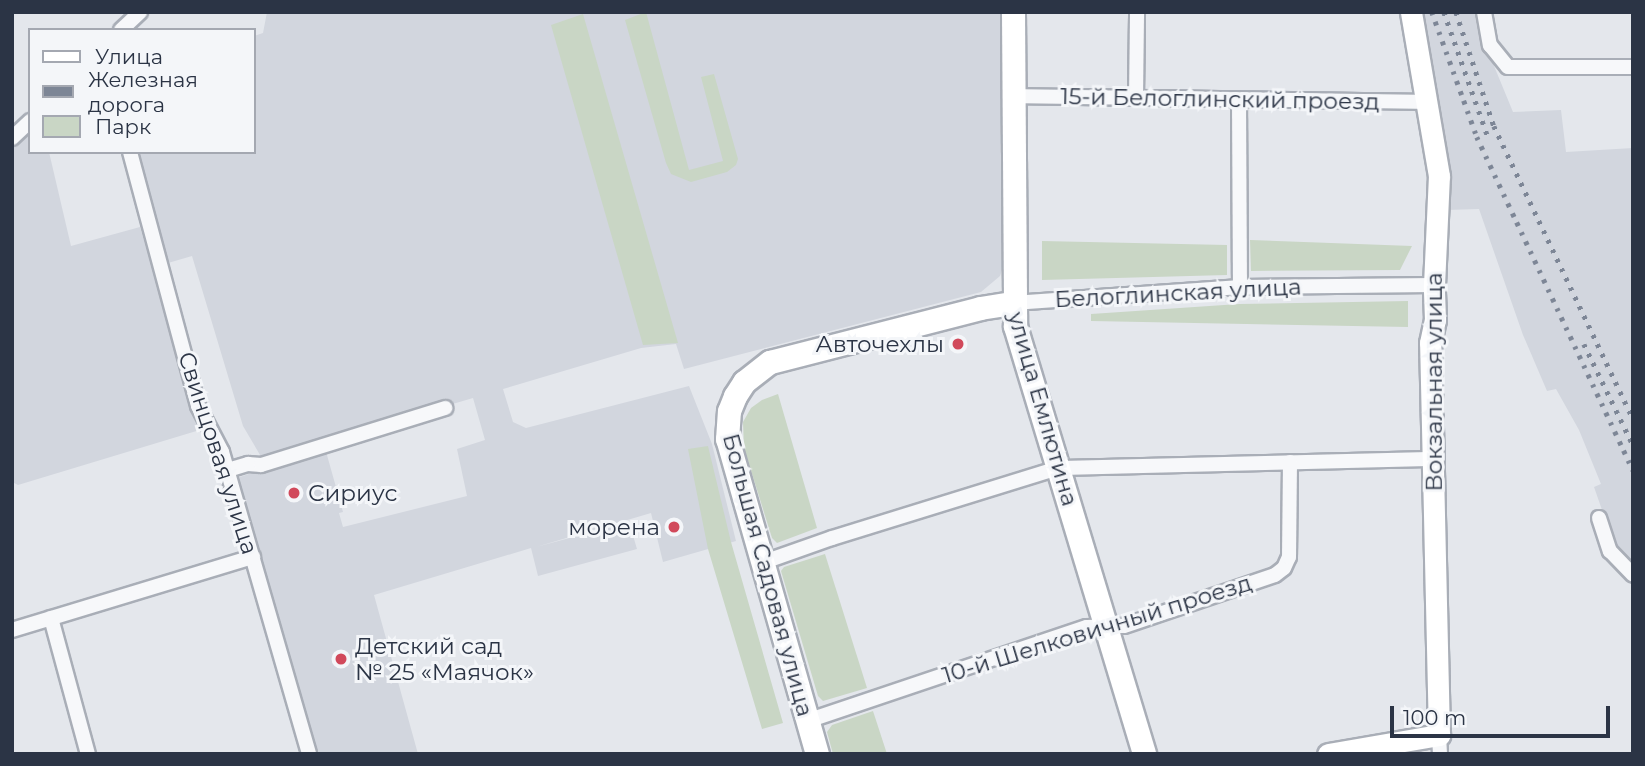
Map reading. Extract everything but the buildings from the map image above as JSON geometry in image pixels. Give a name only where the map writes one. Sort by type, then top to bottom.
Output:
[{"type":"main road","name":"улица Емлютина","points":[[1013,12],[1015,326],[1144,754]]},
{"type":"main road","name":"Белоглинская улица","points":[[735,397],[744,382],[770,362],[980,308],[1013,303]]},
{"type":"main road","name":"Большая Садовая улица","points":[[735,397],[729,411],[727,439],[817,754]]},
{"type":"street","points":[[123,28],[140,12]]},
{"type":"street","points":[[1136,98],[1137,12]]},
{"type":"street","name":"Вокзальная улица","points":[[1411,12],[1439,176],[1435,320],[1430,343],[1439,744]]},
{"type":"street","points":[[1484,12],[1490,44],[1508,67],[1633,67]]},
{"type":"street","name":"15-й Белоглинский проезд","points":[[1013,96],[1427,102]]},
{"type":"street","points":[[1239,100],[1240,287]]},
{"type":"street","points":[[12,138],[28,123]]},
{"type":"street","name":"Свинцовая улица","points":[[131,154],[198,406],[222,452],[228,470],[309,754]]},
{"type":"street","name":"Белоглинская улица","points":[[1013,303],[1240,287],[1434,285]]},
{"type":"street","points":[[228,470],[248,464],[261,465],[445,408]]},
{"type":"street","points":[[761,564],[832,538],[1058,468],[1432,459]]},
{"type":"street","name":"10-й Шелковичный проезд","points":[[807,722],[1087,627],[1124,626],[1275,575],[1284,568],[1289,557],[1290,462]]},
{"type":"street","points":[[1599,518],[1611,551],[1633,575]]},
{"type":"street","points":[[12,630],[253,557]]},
{"type":"street","points":[[51,618],[88,754]]},
{"type":"street","points":[[1328,754],[1439,744]]},
{"type":"shaded area","points":[[267,12],[1004,12],[1005,262],[1000,276],[981,292],[684,369],[676,344],[641,348],[503,389],[513,422],[526,428],[689,386],[712,444],[736,541],[663,562],[651,513],[536,547],[629,522],[637,549],[538,576],[531,548],[374,595],[418,754],[318,754],[237,478],[325,448],[343,512],[339,513],[343,527],[467,496],[457,449],[485,440],[473,398],[263,460],[243,426],[192,256],[168,263],[140,154],[256,154],[256,35],[263,33]]},
{"type":"shaded area","points":[[1416,12],[1478,12],[1485,44],[1513,112],[1561,110],[1566,152],[1633,148],[1633,567],[1616,550],[1594,487],[1601,484],[1579,430],[1556,389],[1547,391],[1523,335],[1479,209],[1447,210]]},
{"type":"shaded area","points":[[28,134],[28,154],[49,154],[71,246],[140,227],[194,408],[203,429],[18,485],[12,482],[12,150]]},
{"type":"green space","points":[[646,12],[689,170],[723,161],[701,77],[714,74],[738,159],[736,165],[727,172],[691,182],[671,174],[625,20]]},
{"type":"green space","points":[[583,14],[678,343],[643,345],[551,25]]},
{"type":"green space","points":[[1250,240],[1412,246],[1400,270],[1251,271]]},
{"type":"green space","points":[[1042,241],[1227,245],[1227,275],[1042,280]]},
{"type":"green space","points":[[1408,301],[1408,327],[1091,321],[1091,314],[1239,304]]},
{"type":"green space","points":[[778,394],[817,528],[777,543],[772,538],[744,448],[743,422],[751,408]]},
{"type":"green space","points":[[708,446],[731,542],[783,723],[762,729],[708,549],[688,449]]},
{"type":"green space","points":[[825,554],[867,688],[823,701],[818,696],[781,571],[784,567]]},
{"type":"green space","points":[[873,711],[887,754],[833,754],[827,732],[832,725]]},
{"type":"railway","points":[[1432,12],[1477,137],[1633,470]]},
{"type":"railway","points":[[1444,12],[1488,137]]},
{"type":"railway","points":[[1456,12],[1494,126],[1633,419]]},
{"type":"railway","points":[[1584,344],[1633,445]]},
{"type":"place","name":"Авточехлы","points":[[958,344]]},
{"type":"place","name":"Сириус","points":[[294,493]]},
{"type":"place","name":"морена","points":[[674,527]]},
{"type":"place","name":"Детский сад № 25 «Маячок»","points":[[341,659]]}]
